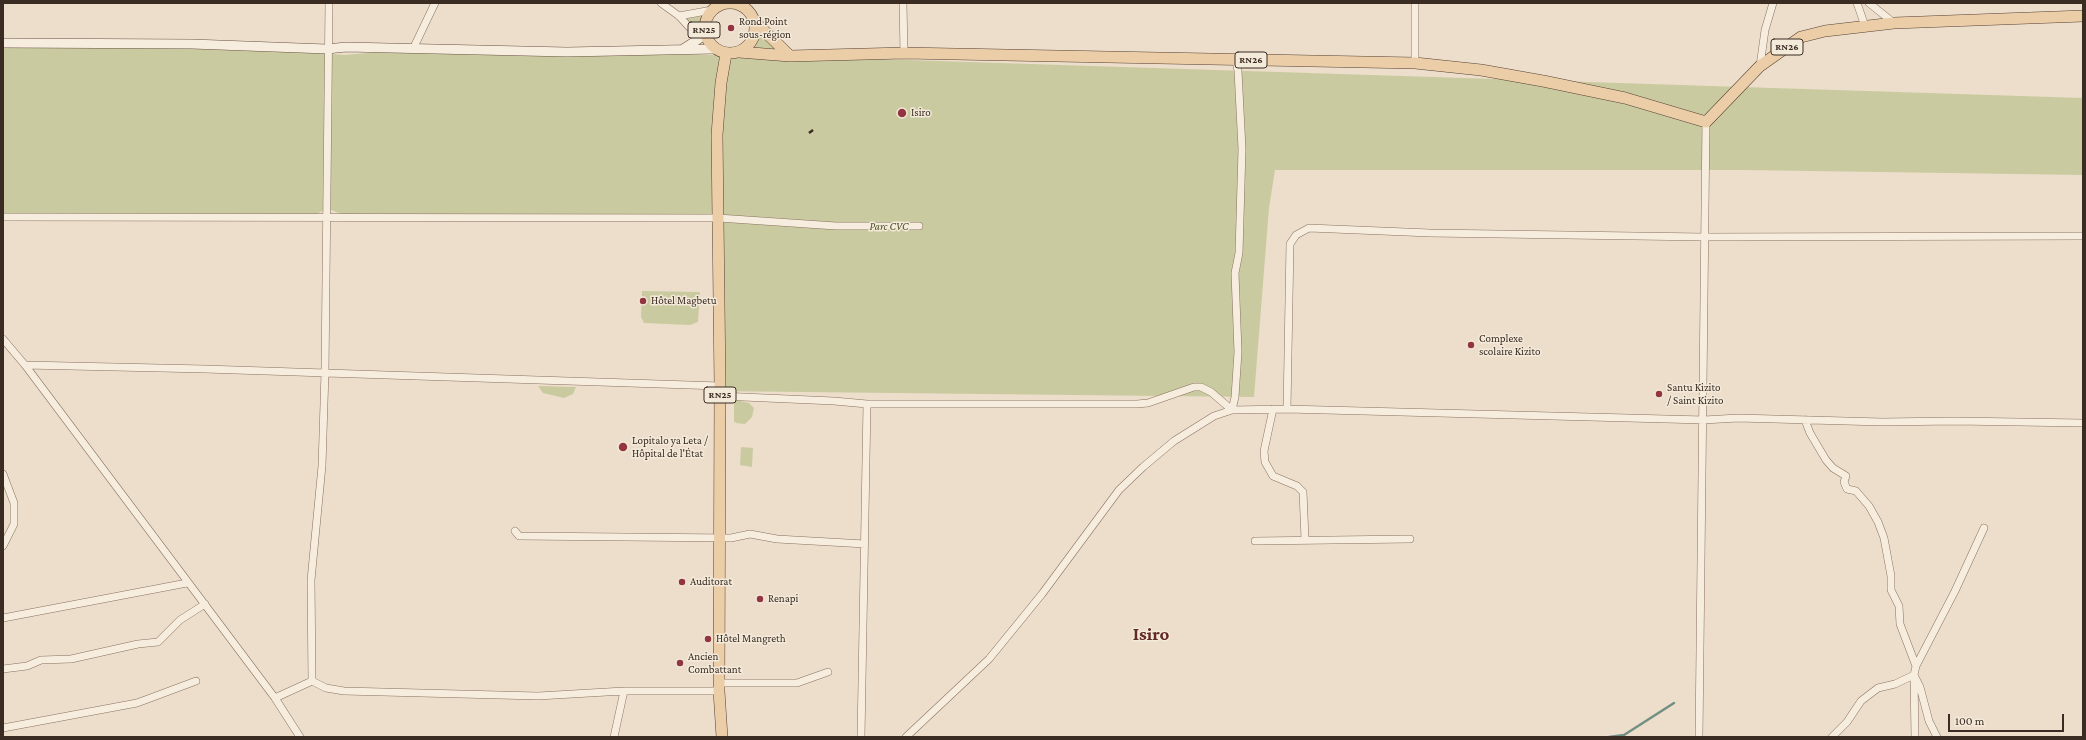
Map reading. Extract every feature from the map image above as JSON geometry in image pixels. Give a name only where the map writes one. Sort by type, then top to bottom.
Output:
[{"type":"main road","name":"RN25","points":[[722,737],[719,687],[720,391],[717,135],[721,83],[726,54],[714,48],[708,42],[705,34],[705,22],[716,7],[729,3],[745,6],[754,21]]},
{"type":"main road","name":"RN26","points":[[739,52],[790,56],[904,53],[1414,63],[1481,70],[1625,98],[1706,122],[1760,66],[1801,37],[1825,31],[1894,23],[2083,16]]},
{"type":"main road","points":[[726,54],[739,52],[744,49],[752,39],[754,33],[754,21]]},
{"type":"main road","points":[[754,21],[790,56]]},
{"type":"main road","points":[[682,49],[705,34]]},
{"type":"main road","points":[[3,43],[192,44],[327,49],[567,52],[714,48]]},
{"type":"street","points":[[312,681],[311,580],[322,466],[325,372],[327,49],[329,3]]},
{"type":"street","points":[[413,49],[435,3]]},
{"type":"street","points":[[661,3],[679,16],[690,28],[696,32],[705,34]]},
{"type":"street","points":[[903,3],[904,53]]},
{"type":"street","points":[[1414,63],[1415,3]]},
{"type":"street","points":[[1760,66],[1765,30],[1773,3]]},
{"type":"street","points":[[1857,3],[1865,26]]},
{"type":"street","points":[[1869,3],[1894,23]]},
{"type":"street","points":[[679,16],[716,7]]},
{"type":"street","points":[[1232,410],[1238,352],[1235,273],[1239,254],[1242,149],[1238,71],[1236,60]]},
{"type":"street","points":[[1699,737],[1704,420],[1704,237],[1706,122]]},
{"type":"street","points":[[3,217],[718,218],[836,226],[919,226]]},
{"type":"street","points":[[1287,409],[1290,244],[1296,235],[1309,228],[1430,233],[1704,237],[2083,236]]},
{"type":"street","points":[[3,339],[25,364],[275,698],[300,737]]},
{"type":"street","points":[[25,364],[325,372],[720,391],[867,404],[1137,404],[1148,403],[1194,386],[1201,387],[1211,392],[1232,410]]},
{"type":"street","points":[[861,737],[867,404]]},
{"type":"street","points":[[906,737],[989,659],[1042,594],[1118,490],[1148,462],[1191,430],[1214,416],[1232,410],[1287,409],[1704,420],[1738,418],[1882,422],[1955,421],[2083,423]]},
{"type":"street","points":[[1273,410],[1264,451],[1265,462],[1273,476],[1302,489],[1305,539]]},
{"type":"street","points":[[1805,420],[1810,433],[1826,460],[1833,468],[1846,476],[1844,482],[1847,489],[1856,491],[1869,506],[1878,522],[1884,538],[1891,576],[1891,590],[1899,606],[1900,624],[1916,666]]},
{"type":"street","points":[[3,474],[14,502],[14,524],[3,546]]},
{"type":"street","points":[[1915,737],[1914,675],[1916,666],[1955,591],[1984,528]]},
{"type":"street","points":[[516,531],[519,536],[731,538],[750,534],[777,540],[865,544]]},
{"type":"street","points":[[1255,541],[1305,539],[1410,539]]},
{"type":"street","points":[[3,618],[187,582]]},
{"type":"street","points":[[3,669],[27,666],[41,660],[71,659],[138,644],[158,642],[180,620],[204,604]]},
{"type":"street","points":[[312,681],[326,688],[360,691],[538,696],[797,683],[828,672]]},
{"type":"street","points":[[1832,737],[1848,722],[1861,701],[1878,688],[1895,684],[1914,675]]},
{"type":"street","points":[[1914,675],[1920,687],[1928,721],[1937,737]]},
{"type":"street","points":[[3,728],[136,703],[196,681]]},
{"type":"street","points":[[275,698],[312,681]]},
{"type":"street","points":[[614,737],[624,691]]},
{"type":"green space","points":[[704,16],[697,27],[685,19]]},
{"type":"green space","points":[[761,34],[778,51],[753,48]]},
{"type":"green space","name":"Parc CVC","points":[[192,44],[345,55],[413,49],[814,57],[2083,98],[2083,175],[1743,170],[1275,170],[1269,208],[1254,397],[714,391],[718,218],[355,220],[327,208],[312,217],[3,217],[3,47]]},
{"type":"green space","points":[[642,291],[700,292],[698,322],[690,325],[644,323],[641,317]]},
{"type":"green space","points":[[538,386],[576,387],[573,394],[564,398],[543,393]]},
{"type":"green space","points":[[737,400],[749,403],[754,408],[752,417],[745,424],[736,423],[734,421],[734,401]]},
{"type":"green space","points":[[741,447],[753,448],[752,467],[740,465]]},
{"type":"waterway","points":[[1609,737],[1624,735],[1674,703]]},
{"type":"railway","points":[[809,133],[813,130]]},
{"type":"place","name":"Rond Point sous-région","points":[[731,28]]},
{"type":"place","name":"Isiro","points":[[902,113]]},
{"type":"place","name":"Hôtel Magbetu","points":[[643,301]]},
{"type":"place","name":"Complexe scolaire Kizito","points":[[1471,345]]},
{"type":"place","name":"Santu Kizito / Saint Kizito","points":[[1659,394]]},
{"type":"place","name":"Lopitalo ya Leta / Hôpital de l'État","points":[[623,447]]},
{"type":"place","name":"Auditorat","points":[[682,582]]},
{"type":"place","name":"Renapi","points":[[760,599]]},
{"type":"place","name":"Hôtel Mangreth","points":[[708,639]]},
{"type":"place","name":"Ancien Combattant","points":[[680,663]]},
{"type":"district","name":"Isiro","points":[[1151,634]]}]
